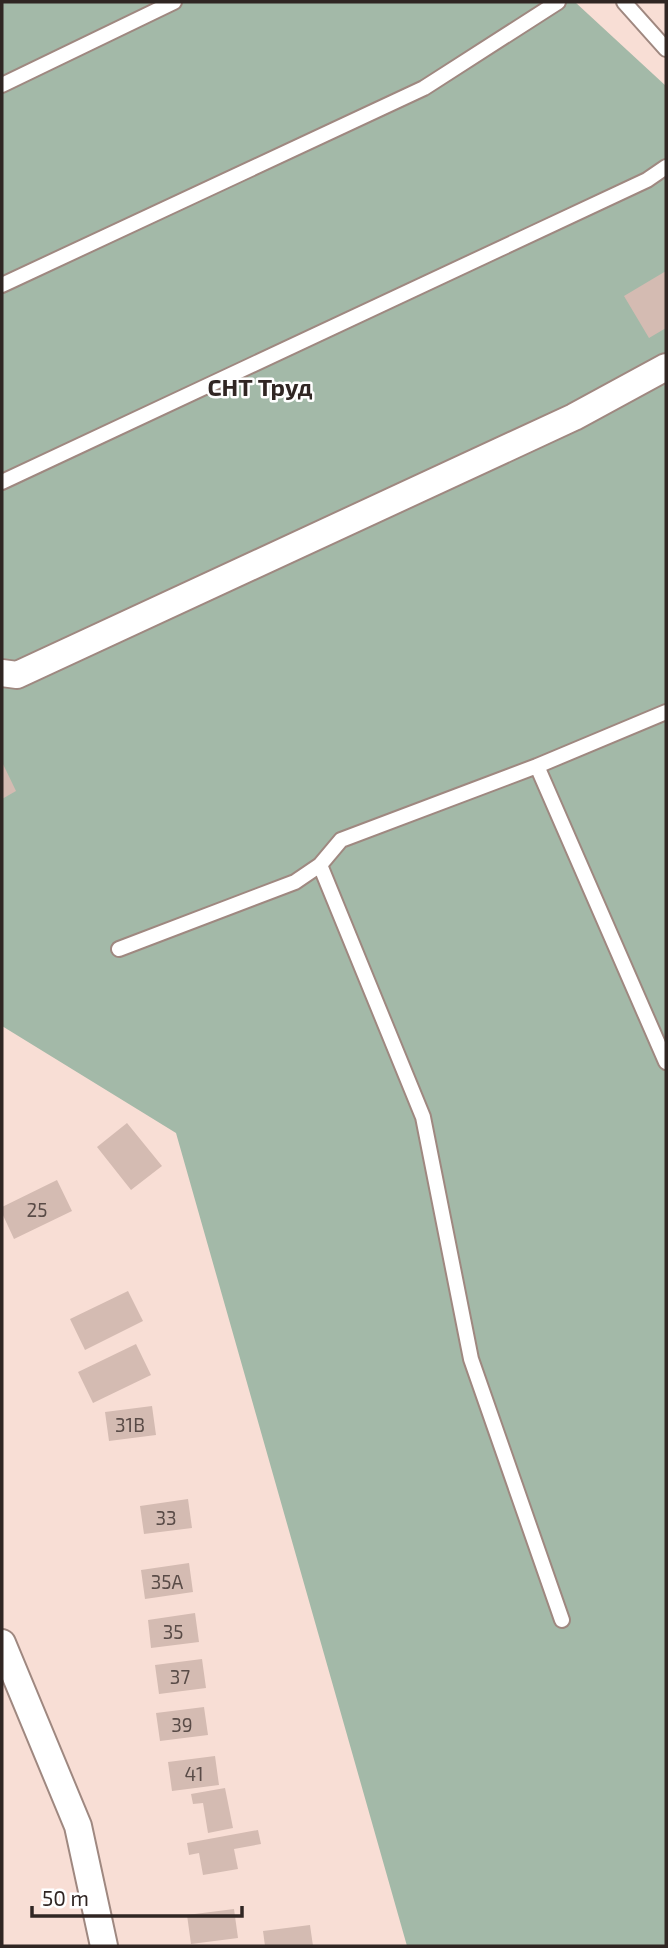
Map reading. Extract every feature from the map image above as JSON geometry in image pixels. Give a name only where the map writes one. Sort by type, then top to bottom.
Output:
[{"type":"street","points":[[2,673],[17,675],[573,417],[666,367]]},
{"type":"street","points":[[2,1643],[78,1826],[104,1946]]},
{"type":"lane","points":[[2,85],[174,2]]},
{"type":"lane","points":[[2,285],[424,88],[558,2]]},
{"type":"lane","points":[[624,2],[666,49]]},
{"type":"lane","points":[[2,482],[648,180],[666,167]]},
{"type":"lane","points":[[118,949],[295,882],[320,865],[341,840],[537,766],[666,712]]},
{"type":"lane","points":[[537,766],[666,1062]]},
{"type":"lane","points":[[320,865],[423,1117],[471,1359],[562,1620]]},
{"type":"green space","points":[[2,2],[575,2],[666,86],[666,1946],[407,1946],[176,1133],[2,1026]]},
{"type":"building","points":[[666,271],[666,328],[649,338],[624,296]]},
{"type":"building","points":[[2,762],[16,791],[2,799]]},
{"type":"building","points":[[127,1123],[162,1166],[131,1190],[97,1147]]},
{"type":"building","points":[[57,1180],[72,1211],[14,1239],[2,1213],[2,1207]]},
{"type":"building","points":[[128,1291],[143,1321],[85,1350],[70,1319]]},
{"type":"building","points":[[136,1344],[151,1375],[93,1403],[78,1372]]},
{"type":"building","points":[[152,1406],[156,1435],[109,1441],[105,1412]]},
{"type":"building","points":[[188,1499],[192,1528],[144,1534],[140,1506]]},
{"type":"building","points":[[189,1563],[193,1592],[145,1599],[141,1570]]},
{"type":"building","points":[[195,1613],[199,1642],[151,1648],[148,1620]]},
{"type":"building","points":[[202,1659],[206,1688],[159,1694],[155,1665]]},
{"type":"building","points":[[204,1707],[208,1735],[160,1741],[156,1713]]},
{"type":"building","points":[[215,1756],[219,1785],[172,1791],[168,1762]]},
{"type":"building","points":[[225,1788],[233,1828],[208,1833],[203,1803],[193,1804],[191,1794]]},
{"type":"building","points":[[258,1830],[261,1844],[234,1849],[238,1869],[203,1875],[199,1853],[189,1855],[187,1843]]},
{"type":"building","points":[[234,1909],[238,1938],[191,1944],[187,1915]]},
{"type":"building","points":[[310,1925],[313,1946],[265,1946],[263,1931]]},
{"type":"district","name":"СНТ Труд","points":[[260,386]]}]
